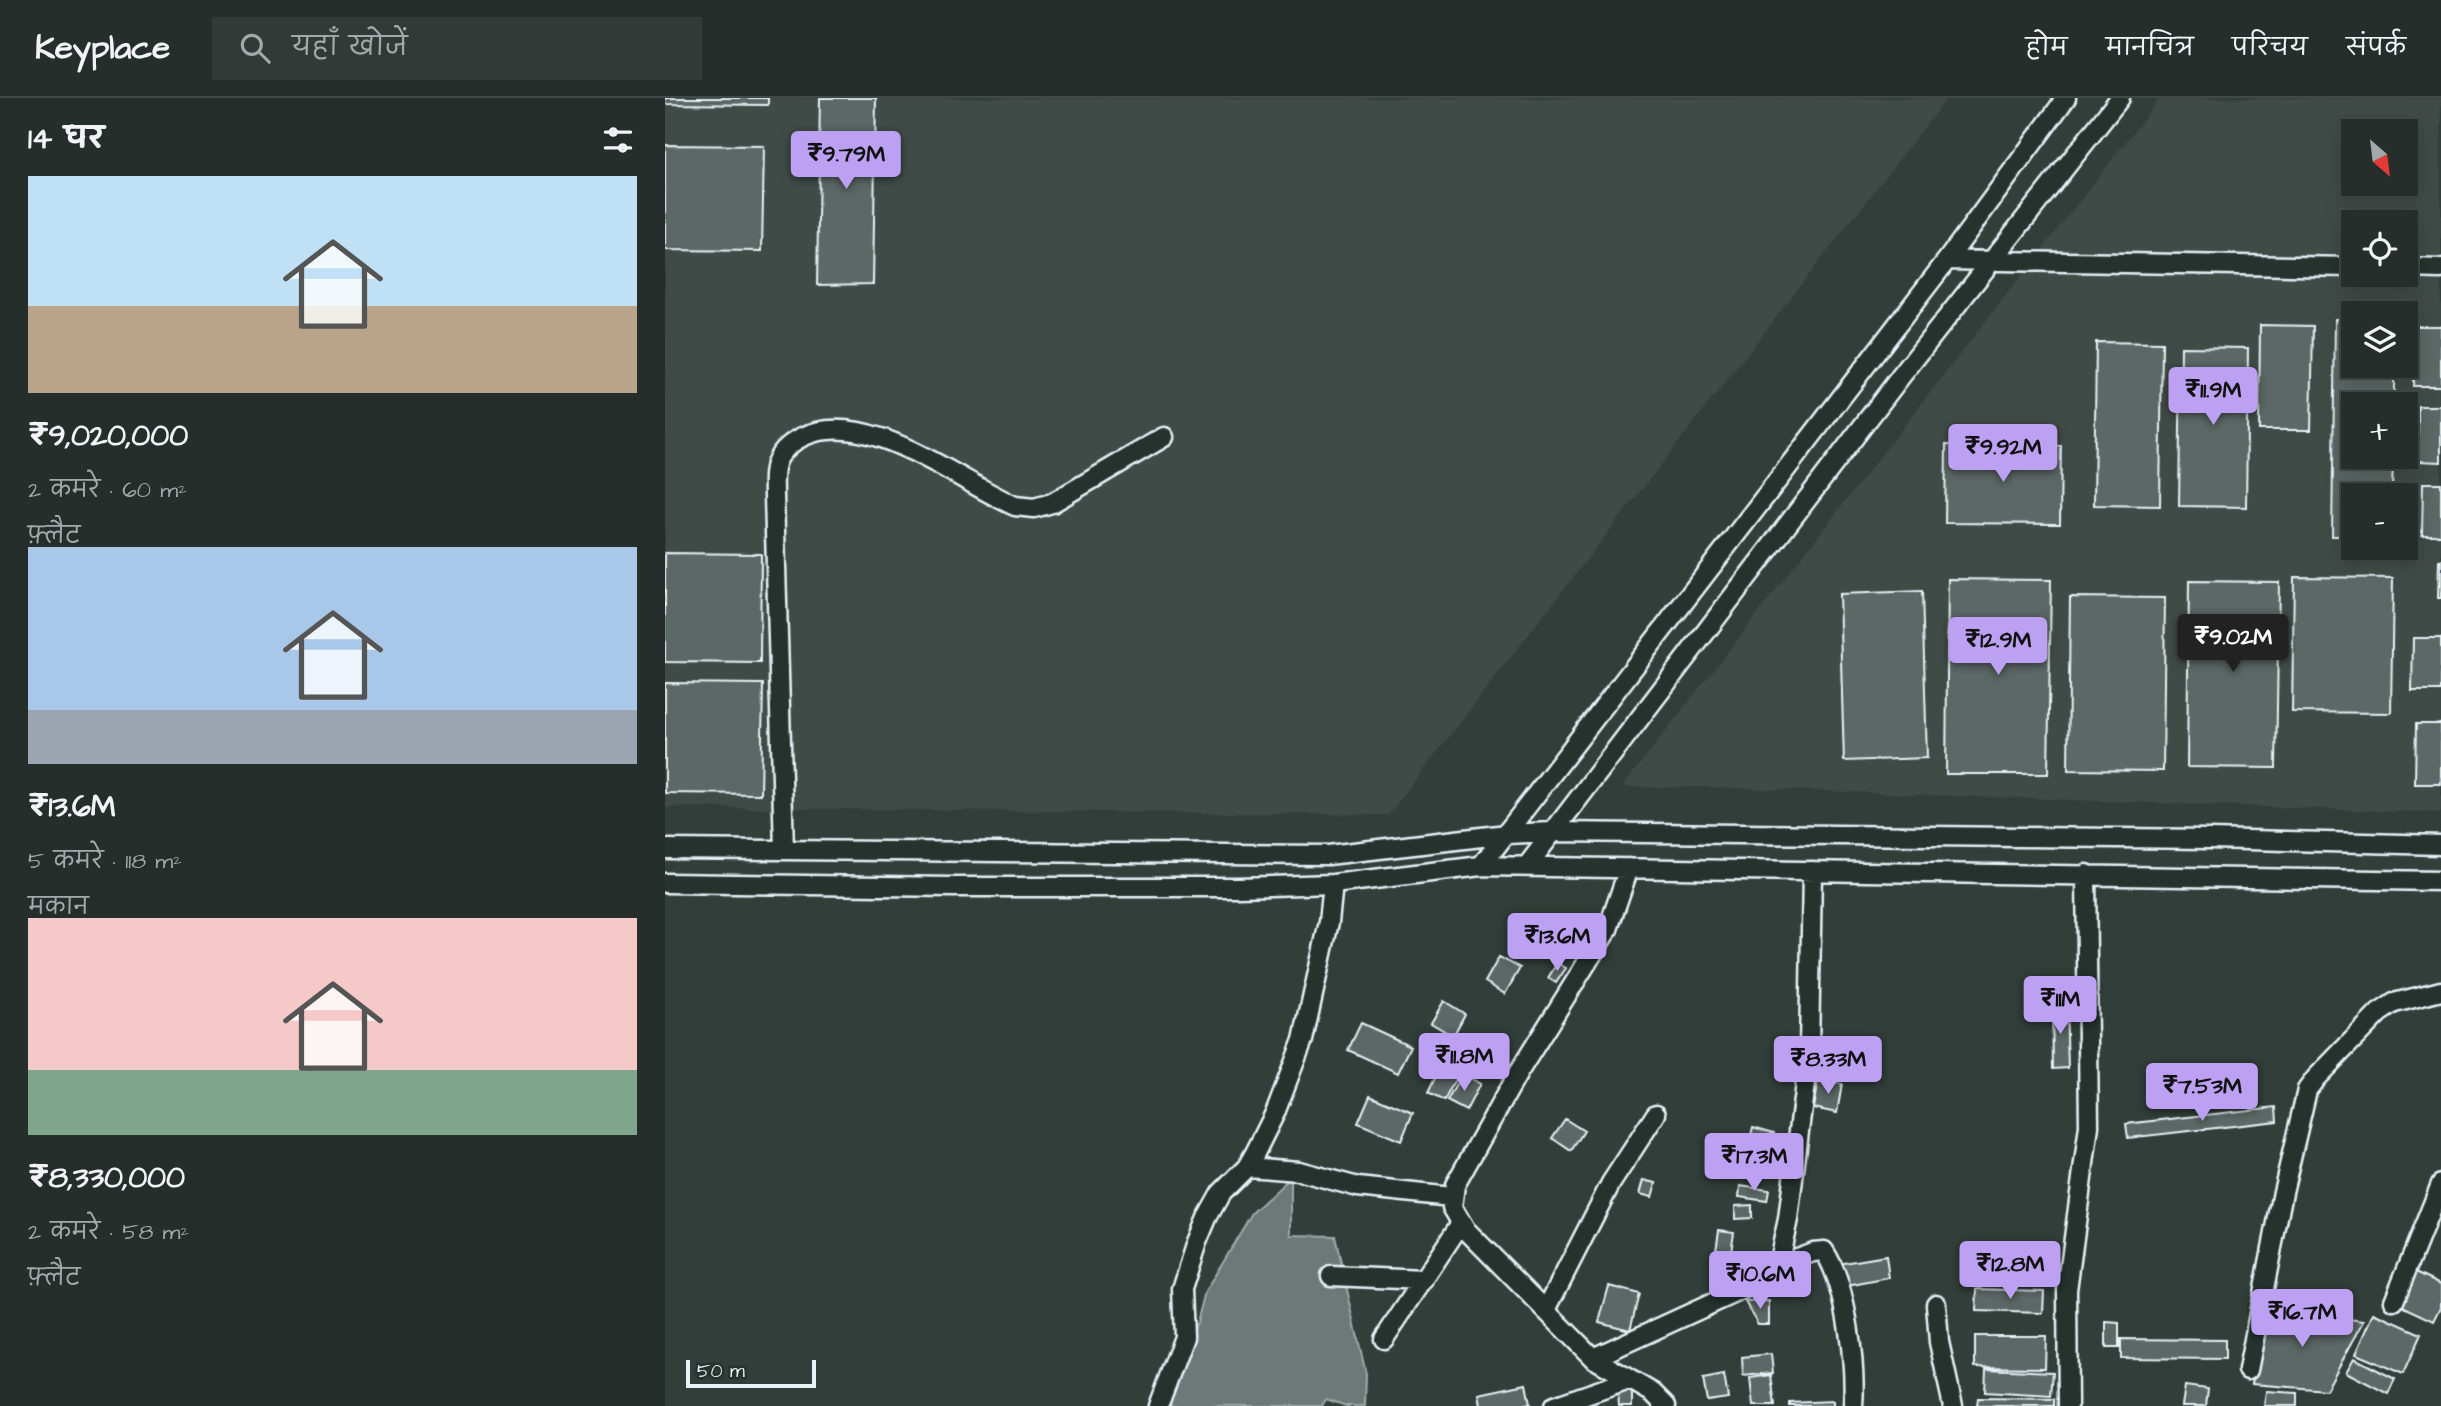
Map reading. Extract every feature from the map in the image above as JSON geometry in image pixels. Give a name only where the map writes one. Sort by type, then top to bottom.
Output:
[{"type":"street","points":[[1481,866],[1947,260],[2066,98]]},
{"type":"street","points":[[1527,866],[1893,387],[2120,98]]},
{"type":"street","points":[[1947,260],[2341,267]]},
{"type":"street","points":[[2418,268],[2441,269]]},
{"type":"street","points":[[784,850],[774,495],[775,466],[792,442],[813,432],[837,428],[852,429],[890,440],[1014,506],[1034,508],[1052,503],[1164,437]]},
{"type":"street","points":[[665,849],[1328,855],[1507,834],[1553,832],[2210,839],[2441,845]]},
{"type":"street","points":[[665,883],[1153,888],[1333,884],[1481,866],[2441,881]]},
{"type":"street","points":[[1629,868],[1608,929],[1518,1073],[1455,1185],[1451,1197],[1452,1206],[1461,1223],[1594,1358],[1653,1394],[1666,1406]]},
{"type":"street","points":[[1778,1265],[1788,1219],[1809,1051],[1812,871]]},
{"type":"street","points":[[2068,1406],[2067,1290],[2089,1126],[2086,874]]},
{"type":"street","points":[[1158,1406],[1184,1337],[1182,1289],[1197,1242],[1221,1193],[1247,1167],[1275,1113],[1306,1030],[1329,922],[1333,884]]},
{"type":"street","points":[[2249,1370],[2283,1192],[2307,1090],[2379,1013],[2394,1003],[2441,991]]},
{"type":"street","points":[[1546,1310],[1611,1183],[1656,1114]]},
{"type":"street","points":[[1247,1167],[1299,1171],[1367,1188],[1451,1197]]},
{"type":"street","points":[[2394,1301],[2441,1184]]},
{"type":"street","points":[[1384,1339],[1461,1223]]},
{"type":"street","points":[[1594,1358],[1735,1293],[1762,1279],[1778,1265],[1813,1252],[1824,1251],[1830,1260],[1846,1314],[1855,1379],[1853,1406]]},
{"type":"street","points":[[1331,1276],[1424,1280]]},
{"type":"street","points":[[1936,1304],[1939,1342],[1953,1406]]},
{"type":"street","points":[[1554,1406],[1629,1380]]},
{"type":"shaded area","points":[[665,98],[1947,98],[1388,815],[665,807]]},
{"type":"shaded area","points":[[2160,98],[2441,98],[2441,813],[1705,787],[1622,787]]},
{"type":"shaded area","points":[[1291,1177],[1291,1235],[1335,1236],[1366,1374],[1365,1406],[1346,1406],[1326,1399],[1322,1406],[1165,1406],[1197,1322],[1205,1292],[1252,1213]]},
{"type":"building","points":[[665,98],[768,98],[768,105],[665,104]]},
{"type":"building","points":[[820,98],[876,98],[873,284],[817,285]]},
{"type":"building","points":[[665,145],[764,146],[762,251],[665,250]]},
{"type":"building","points":[[2335,319],[2341,319],[2341,378],[2394,378],[2394,392],[2341,392],[2341,469],[2393,469],[2392,483],[2341,483],[2341,536],[2332,536]]},
{"type":"building","points":[[2260,325],[2313,326],[2311,430],[2259,430]]},
{"type":"building","points":[[2418,326],[2441,326],[2441,386],[2413,386],[2413,378],[2418,378]]},
{"type":"building","points":[[2096,342],[2162,343],[2160,506],[2094,505]]},
{"type":"building","points":[[2181,347],[2248,348],[2246,507],[2179,506]]},
{"type":"building","points":[[2418,406],[2441,406],[2441,462],[2418,461]]},
{"type":"building","points":[[1946,445],[2061,446],[2060,524],[1945,523]]},
{"type":"building","points":[[2423,483],[2441,483],[2441,535],[2422,535]]},
{"type":"building","points":[[665,553],[761,554],[760,663],[665,662]]},
{"type":"building","points":[[2441,560],[2441,598],[2438,598]]},
{"type":"building","points":[[2294,577],[2393,578],[2391,713],[2292,712]]},
{"type":"building","points":[[1948,579],[2051,580],[2048,774],[1946,774]]},
{"type":"building","points":[[2189,581],[2279,582],[2276,768],[2187,767]]},
{"type":"building","points":[[1922,591],[1927,758],[1844,761],[1839,594]]},
{"type":"building","points":[[2070,597],[2165,598],[2163,771],[2068,770]]},
{"type":"building","points":[[2413,638],[2441,638],[2441,691],[2412,691]]},
{"type":"building","points":[[665,683],[763,684],[761,794],[665,793]]},
{"type":"building","points":[[2416,724],[2441,724],[2441,784],[2415,784]]},
{"type":"building","points":[[1499,957],[1520,968],[1505,994],[1485,982]]},
{"type":"building","points":[[1557,963],[1566,968],[1556,983],[1548,978]]},
{"type":"building","points":[[1444,1001],[1465,1014],[1453,1036],[1431,1023]]},
{"type":"building","points":[[2066,1002],[2068,1068],[2053,1069],[2052,1003]]},
{"type":"building","points":[[1361,1023],[1411,1046],[1398,1073],[1348,1050]]},
{"type":"building","points":[[1442,1063],[1459,1072],[1444,1101],[1428,1093]]},
{"type":"building","points":[[1462,1074],[1480,1084],[1466,1111],[1447,1101]]},
{"type":"building","points":[[1818,1080],[1842,1084],[1837,1113],[1813,1108]]},
{"type":"building","points":[[1370,1095],[1413,1113],[1401,1141],[1358,1123]]},
{"type":"building","points":[[2276,1107],[2277,1121],[2128,1138],[2126,1124]]},
{"type":"building","points":[[1565,1119],[1584,1131],[1571,1151],[1552,1138]]},
{"type":"building","points":[[1753,1127],[1774,1133],[1762,1178],[1742,1172]]},
{"type":"building","points":[[1709,1149],[1722,1151],[1718,1167],[1705,1164]]},
{"type":"building","points":[[1644,1180],[1656,1183],[1652,1197],[1640,1194]]},
{"type":"building","points":[[1740,1186],[1769,1190],[1767,1201],[1739,1197]]},
{"type":"building","points":[[1752,1205],[1752,1218],[1735,1219],[1735,1206]]},
{"type":"building","points":[[1719,1230],[1734,1232],[1729,1265],[1714,1263]]},
{"type":"building","points":[[1886,1256],[1889,1278],[1842,1287],[1838,1264]]},
{"type":"building","points":[[2414,1271],[2441,1284],[2441,1307],[2434,1321],[2398,1304]]},
{"type":"building","points":[[1609,1286],[1639,1294],[1630,1330],[1599,1322]]},
{"type":"building","points":[[1977,1289],[2044,1291],[2043,1313],[1976,1311]]},
{"type":"building","points":[[1769,1301],[1769,1324],[1758,1324],[1745,1302]]},
{"type":"building","points":[[2265,1308],[2364,1321],[2326,1390],[2252,1384]]},
{"type":"building","points":[[2374,1313],[2421,1334],[2403,1374],[2356,1354]]},
{"type":"building","points":[[2106,1322],[2119,1323],[2119,1348],[2106,1348]]},
{"type":"building","points":[[1975,1336],[2046,1336],[2045,1368],[1975,1367]]},
{"type":"building","points":[[2121,1339],[2225,1340],[2225,1359],[2121,1358]]},
{"type":"building","points":[[1771,1354],[1773,1373],[1743,1376],[1742,1357]]},
{"type":"building","points":[[2354,1358],[2395,1379],[2388,1394],[2346,1372]]},
{"type":"building","points":[[1986,1369],[2053,1372],[2051,1396],[1985,1392]]},
{"type":"building","points":[[1724,1375],[1728,1398],[1707,1401],[1703,1379]]},
{"type":"building","points":[[1771,1375],[1775,1406],[1753,1406],[1750,1378]]},
{"type":"building","points":[[1526,1384],[1530,1404],[1481,1406],[1479,1394]]},
{"type":"building","points":[[2185,1386],[2208,1389],[2206,1406],[2182,1406]]},
{"type":"building","points":[[2266,1391],[2297,1393],[2297,1406],[2264,1406]]},
{"type":"building","points":[[1618,1392],[1632,1392],[1632,1406],[1619,1406]]},
{"type":"building","points":[[1978,1398],[2054,1399],[2054,1406],[1977,1406]]},
{"type":"building","points":[[1833,1401],[1833,1406],[1790,1406],[1790,1403]]}]
